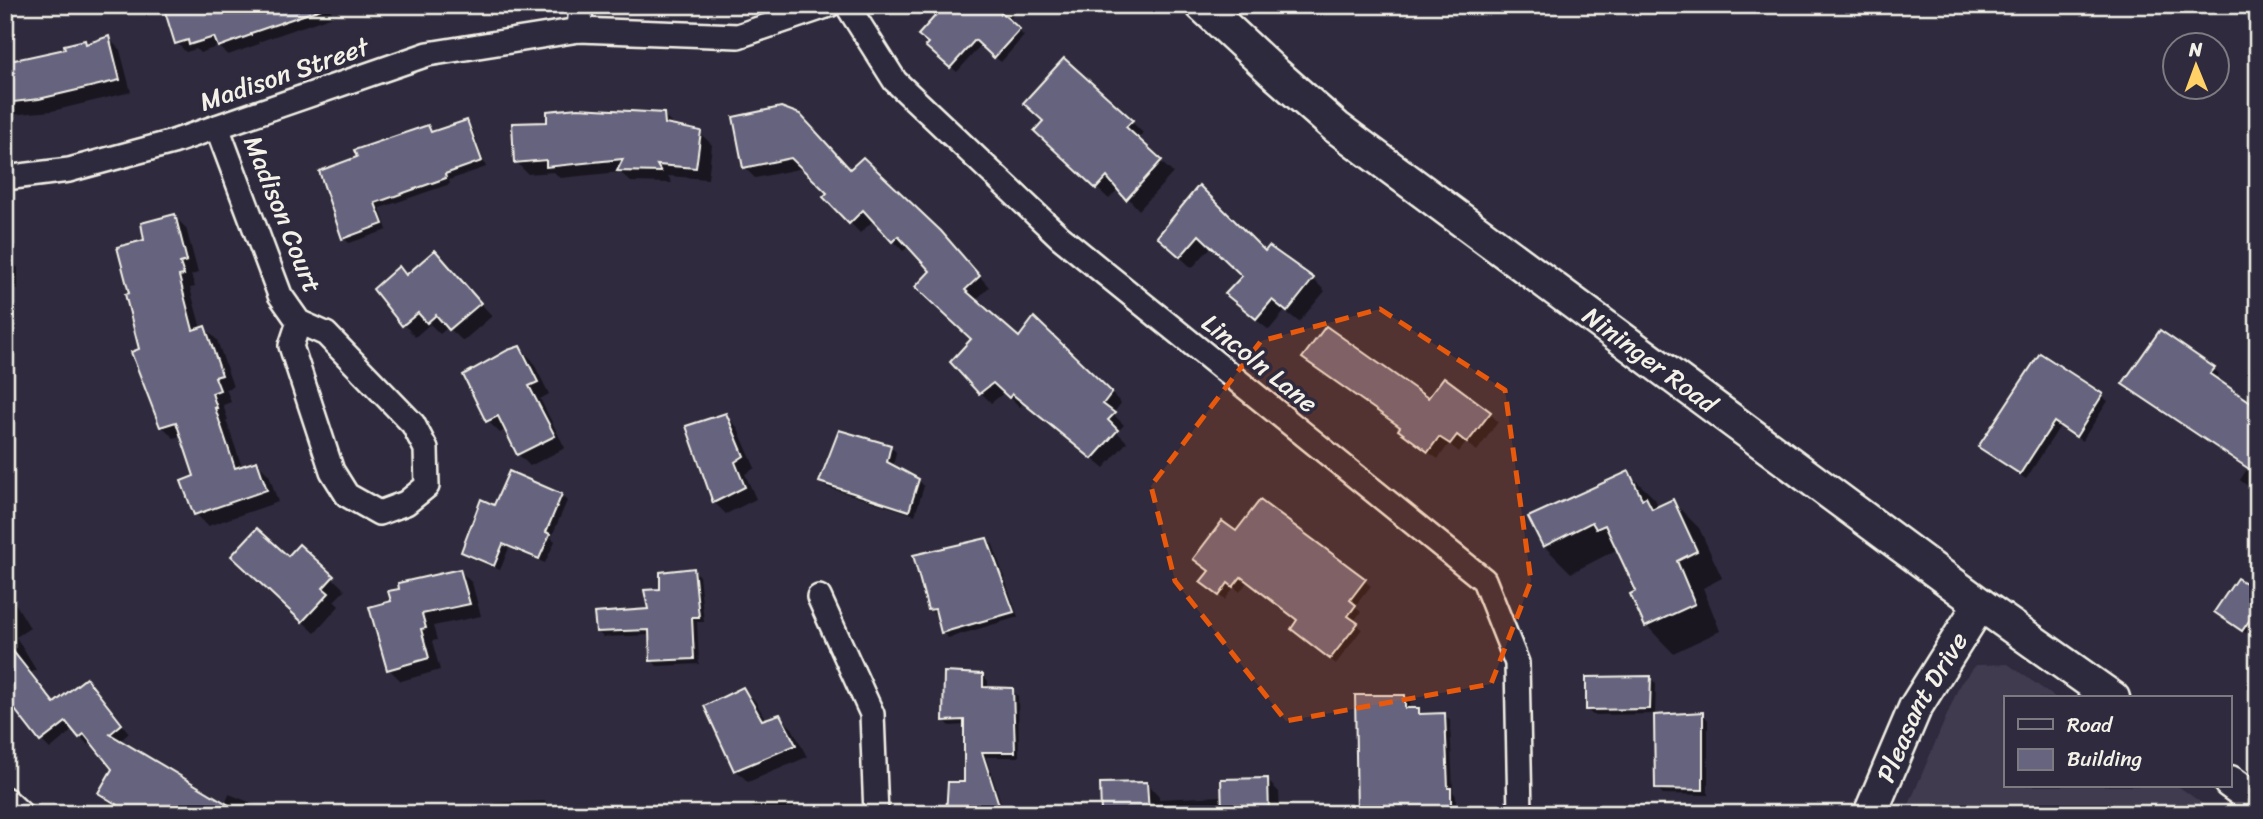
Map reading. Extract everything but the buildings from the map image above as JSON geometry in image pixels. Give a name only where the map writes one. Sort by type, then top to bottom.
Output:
[{"type":"street","points":[[579,30],[581,5]]},
{"type":"street","name":"Madison Street","points":[[5,178],[69,170],[173,142],[428,54],[579,30],[738,36],[829,5]]},
{"type":"street","name":"Lincoln Lane","points":[[847,5],[895,81],[1060,237],[1485,580],[1517,663],[1520,814]]},
{"type":"street","name":"Nininger Road","points":[[1202,5],[1336,127],[1980,604],[2110,696]]},
{"type":"street","name":"Madison Court","points":[[217,127],[280,295],[299,321],[326,334],[412,424],[426,449],[426,486],[406,503],[379,513],[347,495],[331,471],[292,346],[299,321]]},
{"type":"street","points":[[819,597],[872,714],[876,814]]},
{"type":"street","name":"Pleasant Drive","points":[[1870,814],[1915,708],[1980,604]]},
{"type":"street","points":[[2232,783],[2258,802]]},
{"type":"street","points":[[5,799],[21,814]]},
{"type":"highlighted area","points":[[1380,309],[1505,390],[1531,581],[1491,684],[1286,721],[1175,581],[1151,486],[1261,341]]},
{"type":"shaded area","points":[[2008,664],[2053,696],[2004,696],[2004,788],[2181,788],[2217,814],[1905,814],[1960,684],[1976,665]]}]
